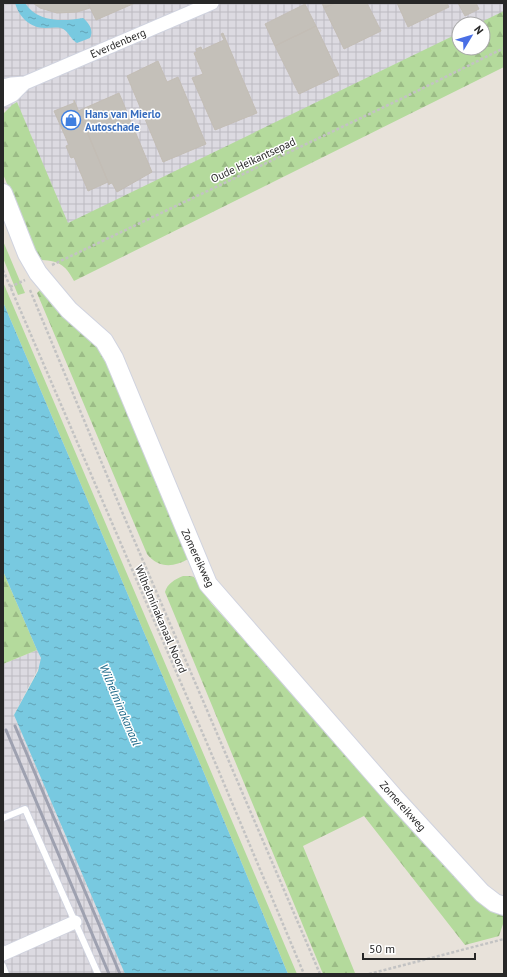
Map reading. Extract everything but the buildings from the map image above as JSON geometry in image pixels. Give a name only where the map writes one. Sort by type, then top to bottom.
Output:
[{"type":"street","name":"Everdenberg","points":[[3,86],[25,83],[212,3]]},
{"type":"street","name":"Everdenberg","points":[[3,100],[13,95],[25,83]]},
{"type":"street","name":"Zomereikweg","points":[[3,193],[27,254],[32,276],[104,341],[114,358],[208,584],[394,797],[477,887],[494,903],[504,906]]},
{"type":"street","points":[[3,954],[75,922]]},
{"type":"lane","points":[[3,818],[25,809],[98,974]]},
{"type":"lane","points":[[3,966],[6,974]]},
{"type":"path","name":"Oude Heikantsepad","points":[[10,287],[54,264],[405,97],[504,48]]},
{"type":"path","name":"Wilhelminakanaal Noord","points":[[3,270],[304,974]]},
{"type":"path","name":"Wilhelminakanaal Noord","points":[[32,276],[120,506],[320,974]]},
{"type":"path","points":[[369,974],[504,939]]},
{"type":"shaded area","points":[[3,3],[504,3],[504,28],[491,26],[491,16],[451,16],[451,52],[67,242],[3,105]]},
{"type":"shaded area","points":[[37,650],[41,658],[40,665],[14,715],[125,974],[3,974],[3,664]]},
{"type":"green space","points":[[504,11],[504,67],[74,281],[60,264],[51,261],[38,260],[3,174],[3,114],[17,102],[68,223],[451,37],[451,56],[491,56],[491,17]]},
{"type":"green space","points":[[3,241],[25,293],[18,295],[3,258]]},
{"type":"green space","points":[[3,282],[297,974],[288,974],[3,302]]},
{"type":"green space","points":[[42,288],[89,335],[102,353],[178,530],[188,559],[177,564],[166,565],[156,562],[147,554],[37,293]]},
{"type":"green space","points":[[3,571],[37,650],[3,664]]},
{"type":"green space","points":[[183,576],[194,577],[211,603],[477,901],[487,908],[504,914],[504,921],[499,936],[465,945],[364,816],[303,846],[355,973],[323,974],[165,592],[172,582]]},
{"type":"water","points":[[15,3],[25,3],[36,14],[51,19],[67,20],[83,18],[90,27],[90,38],[77,43],[66,31],[61,28],[40,28],[30,24],[19,13]]},
{"type":"water","name":"Wilhelminakanaal","points":[[3,302],[288,974],[125,974],[14,715],[38,671],[41,658],[3,571]]},
{"type":"railway","points":[[15,726],[120,974]]},
{"type":"railway","points":[[6,730],[109,974]]},
{"type":"place","name":"Hans van Mierlo Autoschade","points":[[71,120]]}]
